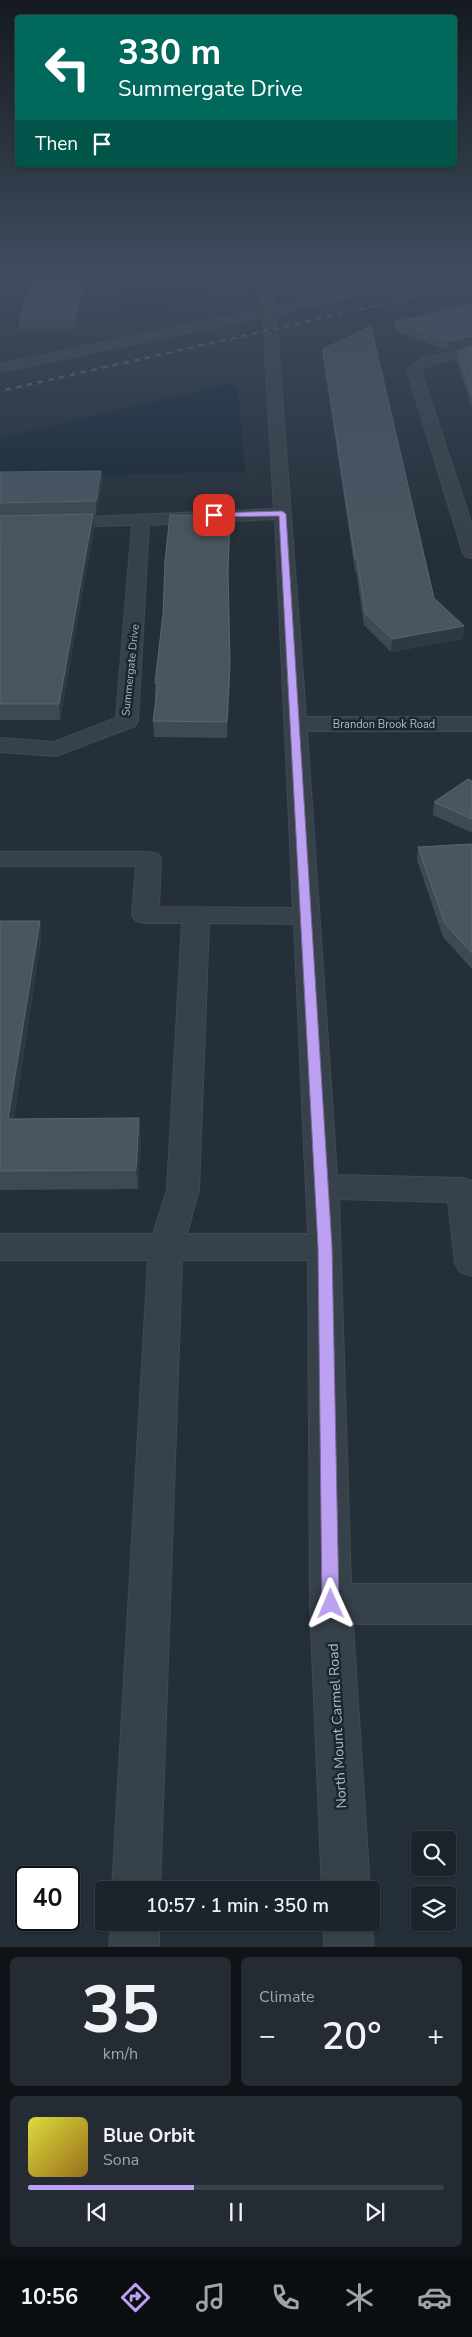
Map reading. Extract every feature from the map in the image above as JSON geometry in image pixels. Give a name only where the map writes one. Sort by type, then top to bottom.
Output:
[{"type":"street","name":"North Mount Carmel Road","points":[[274,366],[325,1247],[331,1604],[346,1881]]},
{"type":"street","points":[[420,366],[414,370],[472,553]]},
{"type":"street","points":[[0,523],[282,514]]},
{"type":"street","name":"Summergate Drive","points":[[0,746],[56,749],[126,721],[141,520]]},
{"type":"street","name":"Brandon Brook Road","points":[[296,724],[472,724]]},
{"type":"street","points":[[0,859],[149,859],[145,915],[307,916]]},
{"type":"street","points":[[136,1881],[166,1247],[183,1190],[196,915]]},
{"type":"street","points":[[322,1187],[463,1190],[472,1262]]},
{"type":"street","points":[[0,1247],[325,1247]]},
{"type":"street","points":[[331,1604],[472,1604]]},
{"type":"street","points":[[134,1947],[135,1931]]},
{"type":"street","points":[[348,1931],[349,1947]]},
{"type":"water","points":[[227,384],[238,389],[245,471],[0,479],[0,438]]},
{"type":"building","points":[[326,366],[380,366],[434,598],[464,626],[392,639],[365,613],[357,559],[355,559]]},
{"type":"building","points":[[462,366],[472,366],[472,395]]},
{"type":"building","points":[[101,471],[96,501],[0,503],[0,472]]},
{"type":"building","points":[[93,514],[59,704],[0,704],[0,516]]},
{"type":"building","points":[[170,515],[230,516],[228,571],[230,664],[227,722],[153,721],[158,683],[155,683],[163,614],[165,561]]},
{"type":"building","points":[[468,779],[472,781],[472,819],[434,802]]},
{"type":"building","points":[[472,844],[472,953],[445,924],[418,847]]},
{"type":"building","points":[[0,921],[40,921],[8,1119],[139,1118],[136,1170],[0,1171]]},
{"type":"railway","points":[[0,391],[111,366]]},
{"type":"route","points":[[214,515],[282,514],[325,1247],[331,1604]]}]
